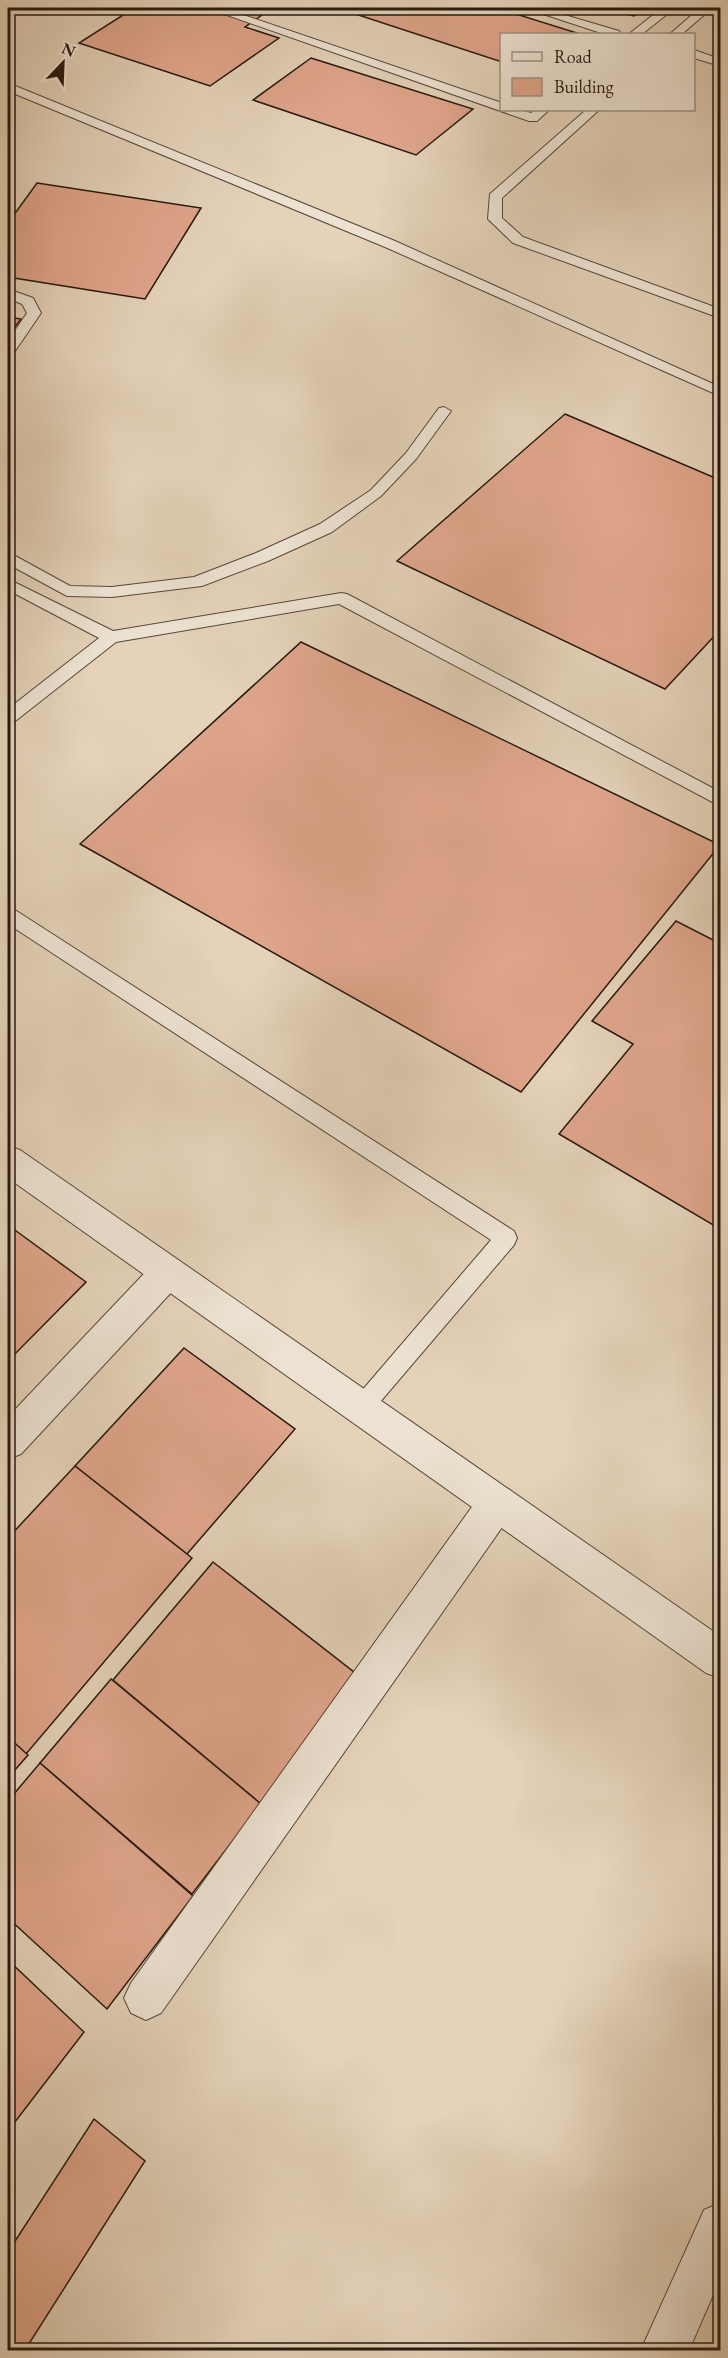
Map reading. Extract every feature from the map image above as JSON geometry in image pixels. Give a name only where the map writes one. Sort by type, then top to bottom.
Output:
[{"type":"street","points":[[8,1160],[720,1659]]},
{"type":"street","points":[[8,1442],[168,1272]]},
{"type":"street","points":[[146,1998],[497,1503]]},
{"type":"street","points":[[665,2350],[720,2226]]},
{"type":"lane","points":[[213,8],[500,107]]},
{"type":"lane","points":[[531,8],[612,33]]},
{"type":"lane","points":[[637,33],[669,8]]},
{"type":"lane","points":[[677,33],[706,8]]},
{"type":"lane","points":[[695,55],[720,63]]},
{"type":"lane","points":[[8,87],[390,244],[720,392]]},
{"type":"lane","points":[[513,111],[533,118],[542,111]]},
{"type":"lane","points":[[592,111],[495,197],[495,219],[518,240],[720,314]]},
{"type":"lane","points":[[8,293],[28,301],[34,313],[8,351]]},
{"type":"lane","points":[[8,557],[67,591],[112,592],[196,582],[262,557],[326,528],[376,493],[411,456],[444,411]]},
{"type":"lane","points":[[8,584],[111,637]]},
{"type":"lane","points":[[8,718],[111,637],[341,598],[720,800]]},
{"type":"lane","points":[[8,915],[506,1238],[361,1407]]},
{"type":"building","points":[[134,8],[272,8],[245,27],[279,38],[210,86],[79,43]]},
{"type":"building","points":[[337,8],[497,8],[577,33],[500,33],[500,61]]},
{"type":"building","points":[[604,8],[645,8],[634,16]]},
{"type":"building","points":[[311,58],[473,109],[416,155],[253,100]]},
{"type":"building","points":[[37,183],[201,208],[145,299],[8,277],[8,223]]},
{"type":"building","points":[[8,317],[21,319],[8,336]]},
{"type":"building","points":[[565,414],[720,480],[720,630],[665,689],[397,561]]},
{"type":"building","points":[[301,642],[720,845],[521,1092],[80,844]]},
{"type":"building","points":[[676,921],[717,942],[720,937],[720,1229],[559,1134],[633,1044],[592,1021]]},
{"type":"building","points":[[8,1225],[86,1282],[8,1361]]},
{"type":"building","points":[[184,1348],[295,1429],[187,1554],[75,1466]]},
{"type":"building","points":[[75,1466],[192,1558],[26,1754],[8,1737],[8,1538]]},
{"type":"building","points":[[213,1562],[359,1676],[261,1804],[113,1680]]},
{"type":"building","points":[[111,1679],[261,1804],[192,1894],[40,1763]]},
{"type":"building","points":[[8,1737],[28,1755],[8,1778]]},
{"type":"building","points":[[40,1763],[193,1896],[107,2009],[8,1918],[8,1801]]},
{"type":"building","points":[[8,1960],[84,2032],[8,2131]]},
{"type":"building","points":[[94,2119],[145,2161],[25,2350],[8,2350],[8,2252]]}]
